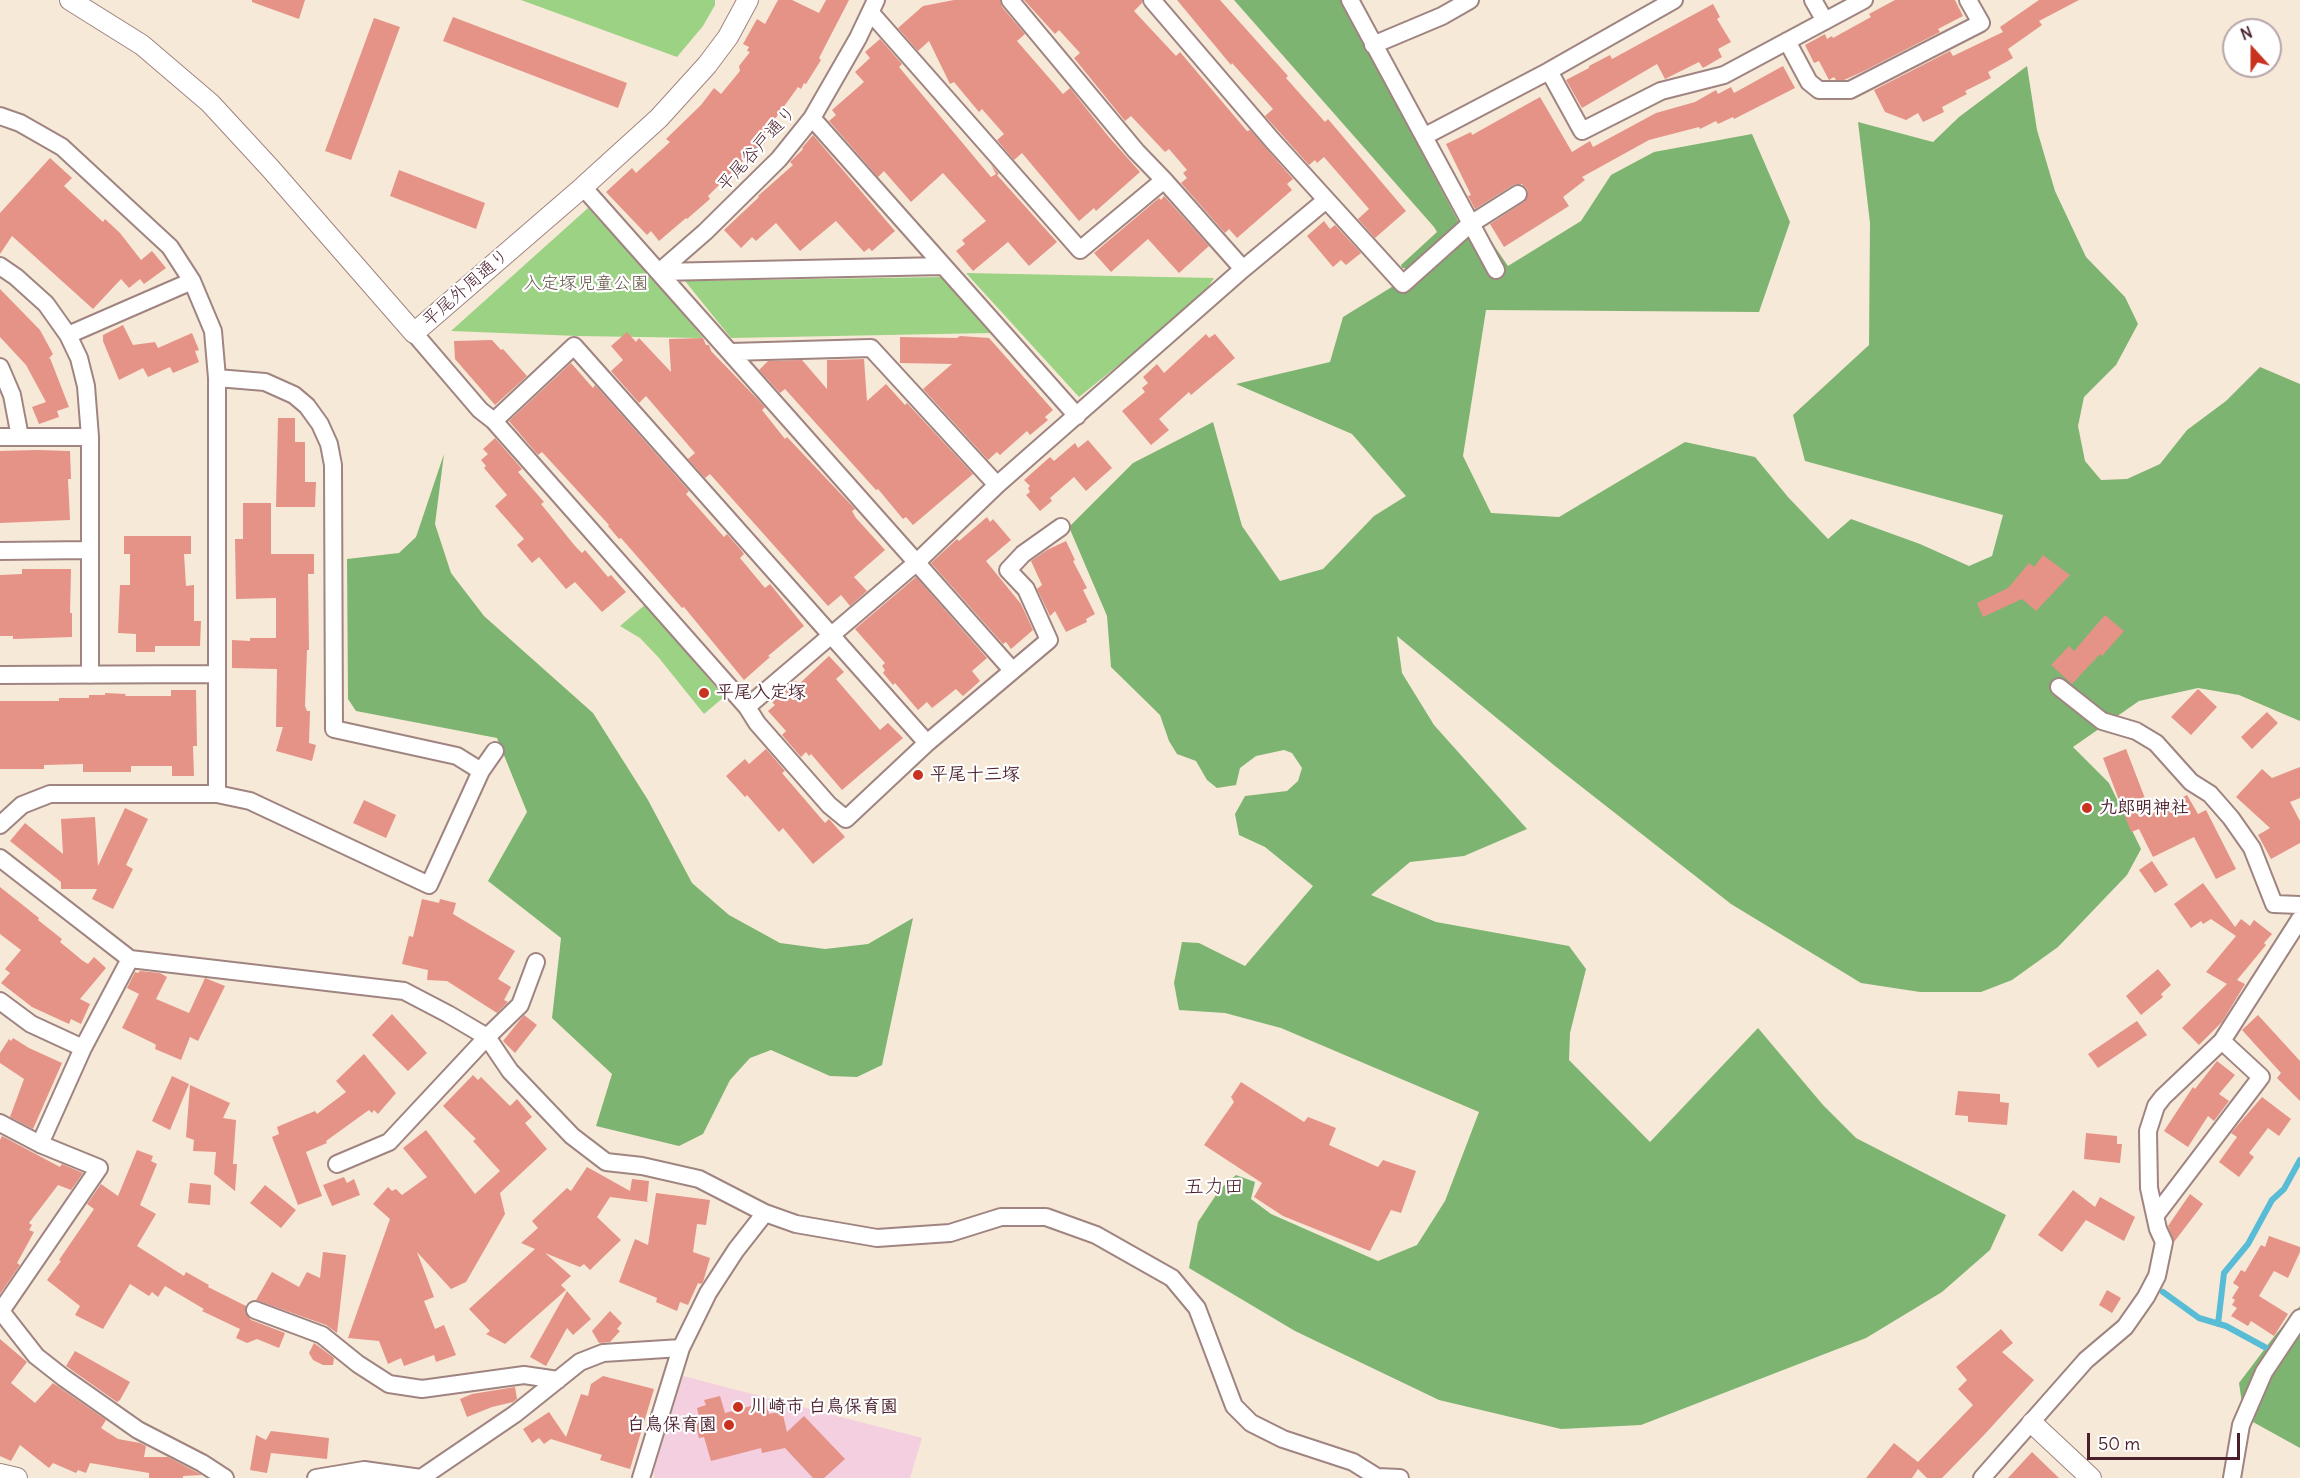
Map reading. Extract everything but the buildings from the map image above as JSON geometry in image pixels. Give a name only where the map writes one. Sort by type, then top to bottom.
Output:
[{"type":"street","name":"平尾外周通り","points":[[70,0],[142,45],[210,103],[414,333],[659,118],[707,65],[728,37],[748,0]]},
{"type":"street","points":[[1010,0],[1136,152],[1243,269]]},
{"type":"street","points":[[1152,0],[1272,140],[1403,284],[1469,225],[1518,194]]},
{"type":"street","points":[[1350,0],[1425,136],[1469,225],[1496,270]]},
{"type":"street","points":[[1373,45],[1442,16],[1470,0]]},
{"type":"street","points":[[1425,136],[1549,71],[1674,0]]},
{"type":"street","points":[[1814,0],[1825,21]]},
{"type":"street","points":[[1549,71],[1582,131],[1661,91],[1724,75],[1864,0]]},
{"type":"street","points":[[1787,41],[1809,82],[1819,90],[1850,90],[1981,23],[1968,0]]},
{"type":"street","points":[[873,7],[1080,250],[1164,180]]},
{"type":"street","name":"平尾谷戸通り","points":[[659,273],[705,232],[779,159],[812,118],[873,7]]},
{"type":"street","points":[[0,116],[21,123],[62,147],[170,247],[192,281],[213,331],[217,378],[217,794]]},
{"type":"street","points":[[812,118],[1077,416]]},
{"type":"street","points":[[583,187],[1012,670]]},
{"type":"street","points":[[747,707],[916,563],[997,485],[1243,269],[1326,200]]},
{"type":"street","points":[[0,266],[46,304],[68,335],[79,358],[86,386],[90,437],[90,675]]},
{"type":"street","points":[[659,273],[943,266]]},
{"type":"street","points":[[68,335],[192,281]]},
{"type":"street","points":[[414,333],[480,410],[494,421],[747,707],[757,723],[829,805],[846,819],[927,743],[1048,640],[1026,589],[1008,570],[1023,554],[1061,527]]},
{"type":"street","points":[[494,421],[574,346],[927,743]]},
{"type":"street","points":[[731,352],[871,348],[997,485]]},
{"type":"street","points":[[0,367],[12,395],[20,437]]},
{"type":"street","points":[[217,378],[265,382],[294,395],[307,406],[320,424],[329,444],[333,465],[334,729],[458,756],[481,771]]},
{"type":"street","points":[[0,436],[90,437]]},
{"type":"street","points":[[0,551],[90,550]]},
{"type":"street","points":[[0,675],[216,674]]},
{"type":"street","points":[[2059,687],[2102,721],[2136,731],[2156,743],[2191,782],[2210,794],[2231,818],[2252,848],[2274,904],[2300,904]]},
{"type":"street","points":[[0,825],[22,805],[50,794],[217,794],[250,801],[429,885],[481,771],[495,751]]},
{"type":"street","points":[[0,858],[130,959],[404,991],[487,1037],[510,1071],[572,1136],[606,1162],[642,1166],[699,1179],[765,1213],[796,1224],[877,1238],[950,1233],[1001,1217],[1046,1217],[1096,1235],[1172,1278],[1197,1308],[1234,1406],[1251,1423],[1283,1440],[1353,1462],[1377,1477],[1400,1478]]},
{"type":"street","points":[[1982,1478],[2086,1360],[2125,1327],[2146,1297],[2157,1276],[2164,1242],[2158,1229],[2149,1188],[2148,1131],[2156,1106],[2222,1041],[2300,919]]},
{"type":"street","points":[[40,1144],[83,1048],[130,959]]},
{"type":"street","points":[[337,1164],[389,1142],[520,1005],[536,962]]},
{"type":"street","points":[[0,1001],[32,1024],[83,1048]]},
{"type":"street","points":[[2156,1215],[2261,1077],[2222,1041]]},
{"type":"street","points":[[0,1123],[40,1144],[99,1168],[0,1311],[36,1356],[63,1378],[138,1430],[202,1463],[225,1478]]},
{"type":"street","points":[[641,1478],[681,1348],[708,1293],[736,1250],[765,1213]]},
{"type":"street","points":[[255,1310],[322,1335],[358,1364],[389,1384],[422,1389],[524,1375],[558,1380]]},
{"type":"street","points":[[2232,1478],[2241,1425],[2264,1372],[2300,1318]]},
{"type":"street","points":[[316,1478],[364,1470],[421,1478],[515,1414],[580,1362],[603,1353],[681,1348]]},
{"type":"street","points":[[2032,1423],[2091,1478]]},
{"type":"street","points":[[0,1474],[17,1478]]},
{"type":"shaded area","name":"川崎市 白鳥保育園","points":[[683,1376],[922,1438],[910,1478],[655,1478],[653,1473]]},
{"type":"green space","points":[[521,0],[715,0],[715,5],[703,26],[677,57]]},
{"type":"green space","points":[[1234,0],[1341,0],[1459,223],[1411,269],[1402,268],[1401,265],[1437,232],[1434,227]]},
{"type":"green space","points":[[2027,66],[2037,130],[2055,191],[2086,257],[2125,297],[2138,324],[2116,365],[2084,397],[2078,426],[2085,461],[2101,480],[2127,479],[2160,464],[2187,430],[2226,401],[2260,367],[2300,384],[2300,721],[2239,695],[2198,688],[2139,701],[2073,747],[2109,783],[2141,849],[2127,875],[2058,947],[2012,980],[1981,992],[1920,992],[1861,983],[1731,904],[1555,766],[1397,636],[1402,673],[1434,725],[1527,829],[1464,856],[1410,862],[1371,895],[1436,922],[1569,946],[1586,969],[1570,1033],[1569,1060],[1650,1142],[1758,1028],[1823,1105],[1856,1138],[2006,1215],[1990,1250],[1942,1292],[1866,1338],[1641,1425],[1561,1429],[1439,1400],[1295,1331],[1189,1268],[1198,1222],[1220,1189],[1236,1175],[1255,1182],[1251,1199],[1271,1214],[1378,1261],[1417,1245],[1445,1201],[1479,1112],[1281,1028],[1225,1013],[1179,1010],[1174,983],[1182,942],[1199,943],[1245,966],[1313,886],[1265,847],[1239,835],[1235,814],[1245,796],[1287,791],[1298,781],[1302,768],[1292,753],[1284,750],[1256,756],[1240,768],[1236,785],[1217,788],[1207,780],[1196,761],[1177,754],[1169,741],[1160,715],[1111,667],[1107,616],[1069,527],[1133,463],[1213,422],[1242,526],[1280,581],[1323,569],[1374,516],[1406,496],[1352,434],[1236,384],[1330,362],[1343,317],[1395,285],[1469,226],[1482,228],[1508,266],[1581,221],[1611,175],[1654,152],[1752,134],[1790,222],[1759,312],[1486,310],[1463,456],[1491,513],[1559,517],[1685,442],[1755,457],[1788,497],[1828,539],[1851,519],[1920,544],[1969,566],[1992,556],[2003,515],[1805,461],[1793,415],[1869,345],[1870,223],[1858,122],[1933,142],[1959,117]]},
{"type":"green space","name":"入定塚児童公園","points":[[588,208],[649,273],[703,338],[451,331]]},
{"type":"green space","points":[[966,273],[1214,278],[1200,299],[1079,397]]},
{"type":"green space","points":[[942,277],[991,333],[731,338],[685,281]]},
{"type":"green space","points":[[444,454],[435,524],[451,573],[484,616],[593,713],[648,800],[692,883],[729,915],[780,943],[825,949],[868,944],[913,918],[882,1065],[857,1077],[830,1076],[771,1050],[750,1058],[730,1080],[703,1134],[679,1146],[596,1126],[612,1074],[552,1018],[561,938],[488,881],[527,812],[497,738],[356,711],[348,699],[347,559],[399,553],[416,537]]},
{"type":"green space","points":[[646,604],[724,697],[704,714],[640,638],[620,626]]},
{"type":"green space","points":[[2300,1306],[2300,1448],[2244,1417],[2239,1383]]},
{"type":"waterway","points":[[2218,1324],[2224,1273],[2248,1244],[2272,1200],[2284,1189],[2300,1160]]},
{"type":"waterway","points":[[2163,1292],[2199,1318],[2226,1326],[2272,1351]]},
{"type":"place","name":"平尾入定塚","points":[[704,693]]},
{"type":"place","name":"平尾十三塚","points":[[918,775]]},
{"type":"place","name":"九郎明神社","points":[[2087,808]]},
{"type":"place","name":"川崎市 白鳥保育園","points":[[738,1407]]},
{"type":"place","name":"白鳥保育園","points":[[729,1425]]},
{"type":"district","name":"五力田","points":[[1214,1187]]}]
